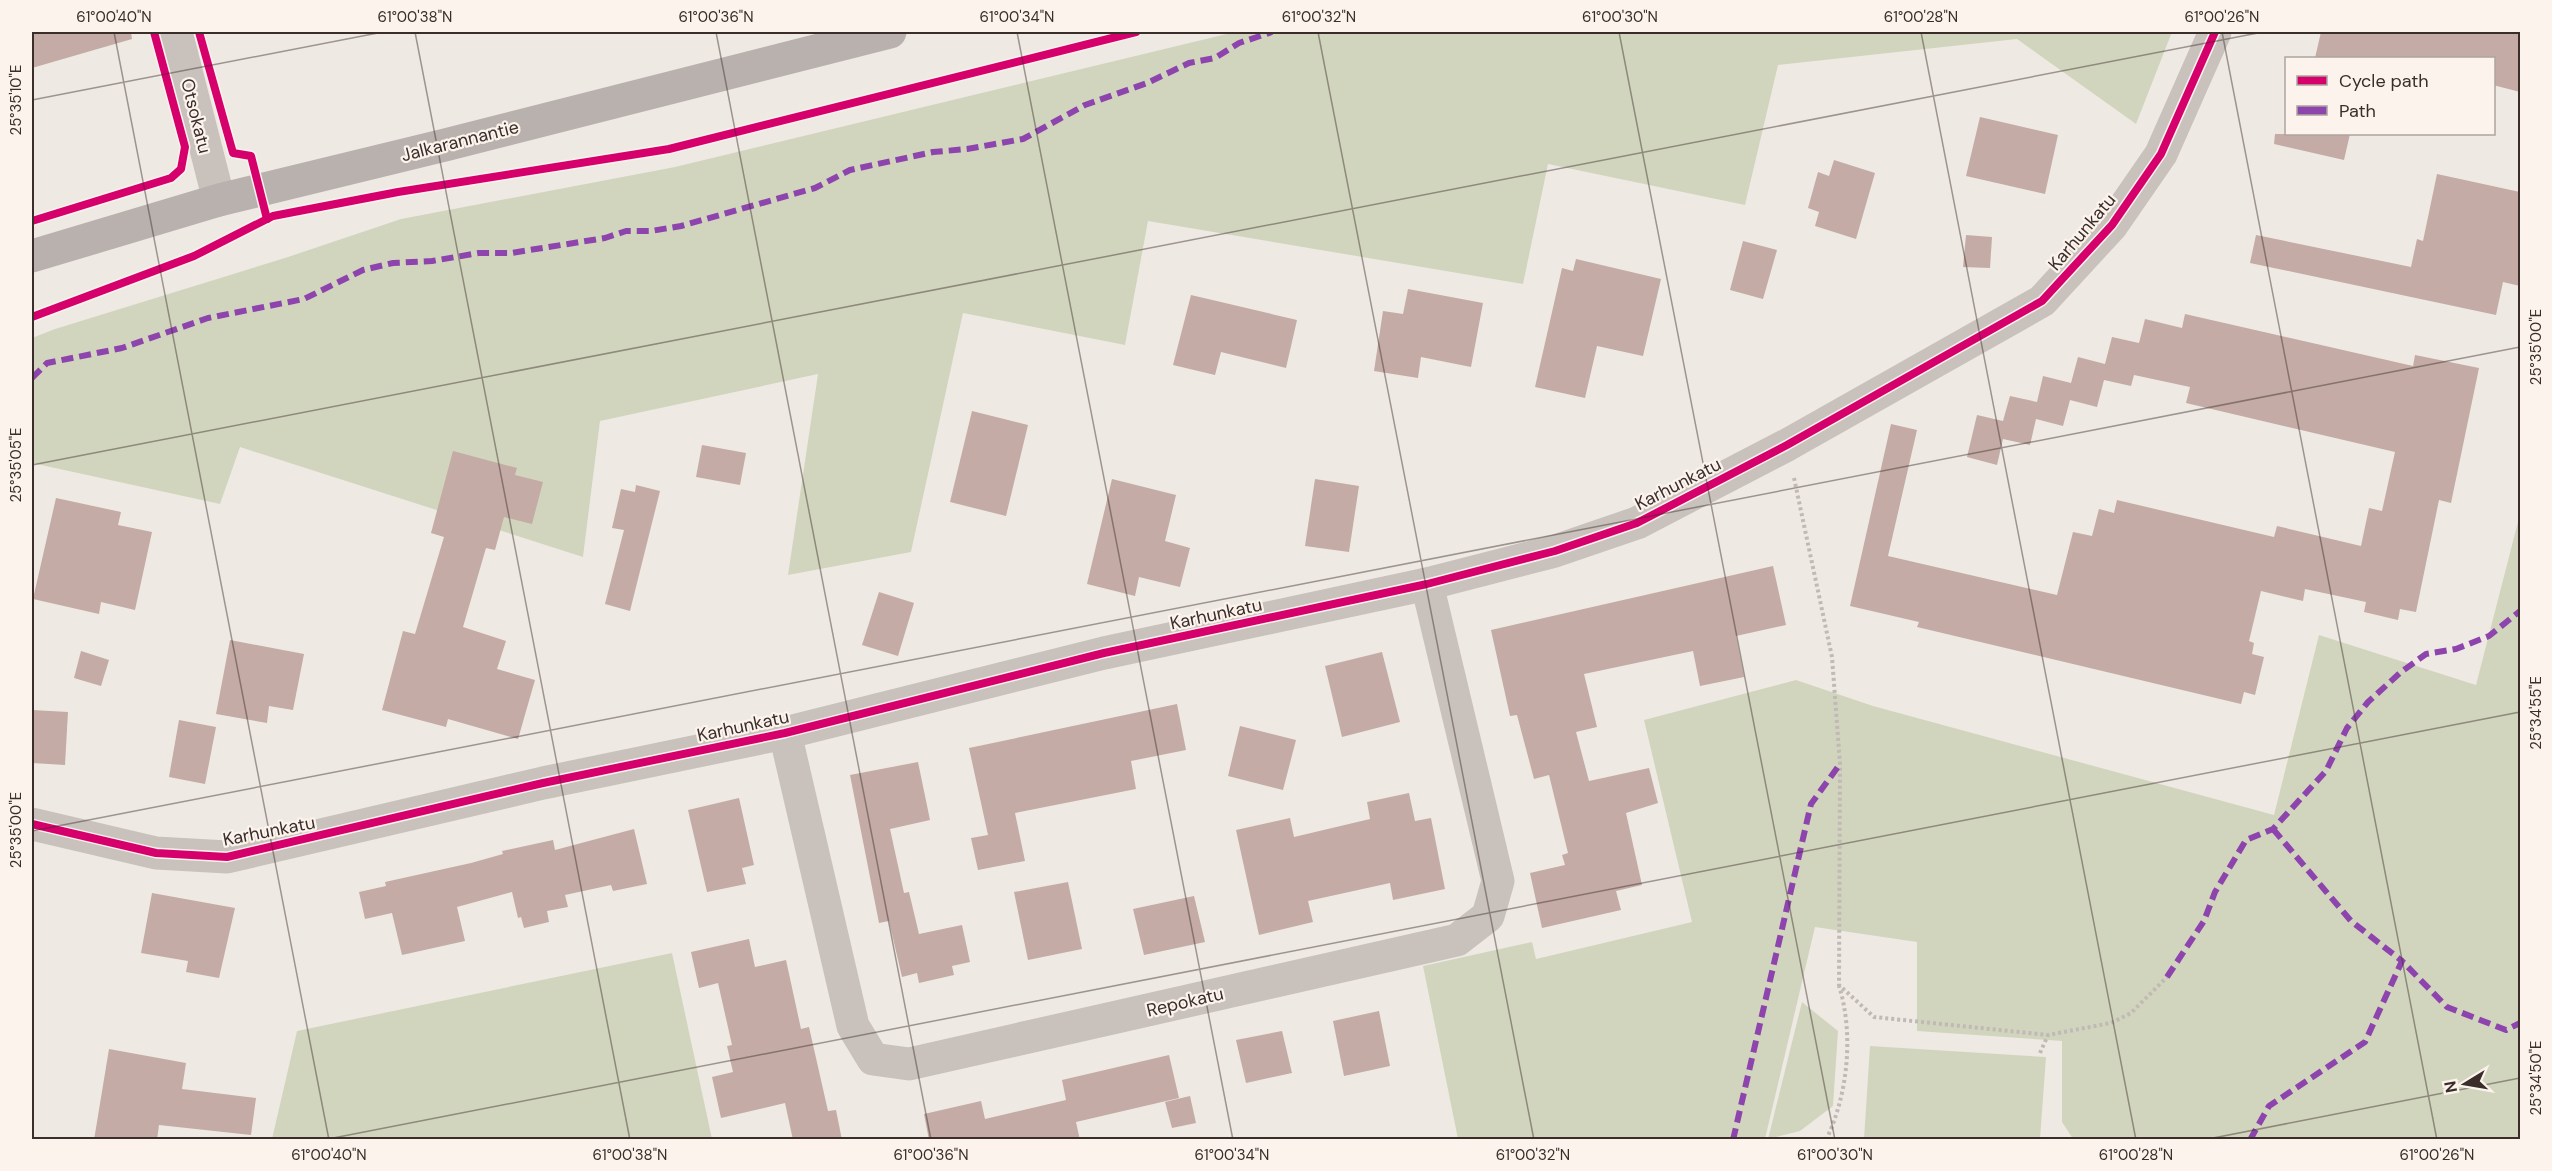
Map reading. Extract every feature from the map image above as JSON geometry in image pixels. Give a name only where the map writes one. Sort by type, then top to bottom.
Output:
[{"type":"main road","name":"Jalkarannantie","points":[[32,256],[219,200],[446,146],[890,32]]},
{"type":"street","name":"Otsokatu","points":[[176,32],[219,200]]},
{"type":"street","name":"Karhunkatu","points":[[32,824],[156,853],[227,857],[543,783],[784,733],[1104,653],[1427,584],[1555,551],[1636,523],[1787,445],[2042,301],[2112,225],[2160,154],[2215,32]]},
{"type":"street","name":"Repokatu","points":[[784,733],[853,1026],[873,1059],[909,1064],[1458,940],[1488,916],[1498,881],[1427,584]]},
{"type":"path","points":[[1787,445],[1832,657],[1840,764],[1839,985],[1846,1007],[1846,1057],[1837,1116],[1826,1140]]},
{"type":"path","points":[[1839,985],[1874,1017],[2048,1035],[2111,1023],[2131,1013],[2167,977]]},
{"type":"path","points":[[2040,1053],[2048,1035]]},
{"type":"green space","points":[[1235,32],[2172,32],[2136,124],[2017,39],[1778,65],[1745,205],[1548,164],[1523,284],[1148,221],[1125,345],[963,313],[911,552],[788,575],[818,374],[600,421],[583,557],[240,447],[220,504],[32,463],[32,338],[55,329],[288,257],[401,219],[675,167]]},
{"type":"green space","points":[[2520,514],[2520,1139],[2073,1139],[2062,1122],[2062,1041],[1917,1031],[1917,942],[1815,927],[1765,1139],[1458,1139],[1423,966],[1532,942],[1536,959],[1692,922],[1644,720],[1796,680],[1873,706],[2274,815],[2319,635],[2476,685]]},
{"type":"green space","points":[[672,953],[712,1139],[272,1139],[297,1031]]},
{"type":"green space","points":[[1802,1002],[1838,1031],[1833,1106],[1800,1131],[1768,1139]]},
{"type":"green space","points":[[1870,1046],[2046,1057],[2040,1139],[1864,1139]]},
{"type":"building","points":[[32,32],[131,32],[132,39],[32,68]]},
{"type":"building","points":[[2321,32],[2520,32],[2520,92],[2495,86],[2495,57],[2315,57]]},
{"type":"building","points":[[1980,117],[2058,135],[2045,194],[1966,176]]},
{"type":"building","points":[[2275,134],[2350,135],[2344,160],[2274,144]]},
{"type":"building","points":[[1834,160],[1875,173],[1856,239],[1815,226],[1819,212],[1808,208],[1818,172],[1829,176]]},
{"type":"building","points":[[2437,174],[2520,192],[2520,286],[2503,282],[2496,315],[2250,263],[2256,235],[2411,267],[2417,239],[2423,241]]},
{"type":"building","points":[[1966,235],[1992,237],[1990,268],[1963,267]]},
{"type":"building","points":[[1743,241],[1777,250],[1763,299],[1730,290]]},
{"type":"building","points":[[1576,259],[1661,279],[1643,356],[1597,346],[1585,398],[1535,387],[1562,268],[1573,271]]},
{"type":"building","points":[[1408,289],[1483,303],[1471,367],[1421,357],[1418,378],[1374,371],[1383,311],[1403,314]]},
{"type":"building","points":[[1191,295],[1297,320],[1286,368],[1221,352],[1215,375],[1173,365]]},
{"type":"building","points":[[2185,314],[2413,366],[2415,355],[2479,368],[2451,503],[2439,500],[2416,612],[2400,609],[2398,620],[2364,612],[2366,602],[2305,589],[2303,601],[2261,591],[2249,641],[2254,643],[2252,654],[2264,657],[2255,695],[2244,692],[2241,704],[1917,627],[1919,622],[1850,606],[1891,424],[1917,430],[1888,556],[2057,595],[2073,532],[2092,536],[2099,509],[2114,513],[2117,500],[2274,537],[2277,526],[2361,546],[2369,508],[2382,511],[2395,452],[2186,403],[2190,387],[2134,375],[2131,386],[2104,380],[2097,407],[2070,400],[2063,426],[2036,419],[2030,445],[2003,439],[1997,465],[1967,457],[1977,415],[2003,421],[2010,396],[2037,402],[2043,376],[2071,383],[2078,357],[2105,364],[2112,337],[2139,343],[2145,319],[2182,328]]},
{"type":"building","points":[[972,411],[1028,425],[1006,516],[950,502]]},
{"type":"building","points":[[702,445],[746,453],[740,485],[696,477]]},
{"type":"building","points":[[453,451],[517,468],[515,475],[543,482],[532,524],[504,517],[495,550],[486,548],[463,627],[506,641],[497,669],[535,680],[518,739],[448,719],[446,727],[382,710],[403,631],[415,634],[444,537],[431,533]]},
{"type":"building","points":[[1112,479],[1176,495],[1165,541],[1190,548],[1180,587],[1139,577],[1135,596],[1087,584]]},
{"type":"building","points":[[1315,479],[1359,486],[1349,552],[1305,546]]},
{"type":"building","points":[[636,485],[660,491],[630,611],[605,604],[624,530],[612,528],[621,489],[635,492]]},
{"type":"building","points":[[56,498],[121,512],[118,525],[152,532],[135,610],[101,602],[99,614],[33,599]]},
{"type":"building","points":[[1773,566],[1786,625],[1736,636],[1744,677],[1700,686],[1693,651],[1584,674],[1597,727],[1576,732],[1589,781],[1649,768],[1658,803],[1626,813],[1642,885],[1616,891],[1621,910],[1542,928],[1530,873],[1565,865],[1562,855],[1568,853],[1549,775],[1534,779],[1517,715],[1510,716],[1491,630]]},
{"type":"building","points":[[879,592],[914,603],[898,656],[862,645]]},
{"type":"building","points":[[230,640],[304,654],[293,710],[269,706],[267,723],[216,714]]},
{"type":"building","points":[[81,651],[109,660],[101,686],[74,678]]},
{"type":"building","points":[[1382,652],[1400,722],[1342,737],[1325,666]]},
{"type":"building","points":[[1177,704],[1186,750],[1131,761],[1136,789],[1015,813],[1025,861],[978,870],[971,838],[988,835],[969,748]]},
{"type":"building","points":[[32,710],[68,712],[65,765],[32,763]]},
{"type":"building","points":[[179,720],[216,727],[205,784],[169,777]]},
{"type":"building","points":[[1240,726],[1296,740],[1283,790],[1228,776]]},
{"type":"building","points":[[918,762],[930,820],[890,829],[904,893],[909,892],[919,934],[962,925],[970,962],[952,966],[954,975],[919,983],[917,973],[902,977],[889,921],[879,923],[850,775]]},
{"type":"building","points":[[1409,793],[1415,821],[1431,818],[1445,889],[1393,900],[1390,883],[1308,901],[1313,922],[1259,935],[1236,830],[1290,818],[1294,837],[1370,819],[1367,802]]},
{"type":"building","points":[[739,798],[754,865],[742,868],[746,884],[707,892],[688,810]]},
{"type":"building","points":[[634,829],[647,884],[613,891],[611,885],[565,895],[568,907],[547,911],[549,922],[524,928],[521,917],[518,918],[512,892],[457,907],[465,941],[402,955],[392,913],[365,919],[359,892],[386,886],[385,882],[471,863],[503,854],[502,851],[553,840],[555,850]]},
{"type":"building","points":[[1068,882],[1082,949],[1028,960],[1014,892]]},
{"type":"building","points":[[152,893],[235,908],[219,978],[186,972],[188,961],[141,953]]},
{"type":"building","points":[[1194,896],[1205,942],[1144,955],[1133,909]]},
{"type":"building","points":[[749,939],[755,967],[786,960],[801,1029],[809,1027],[828,1111],[836,1110],[842,1140],[793,1140],[785,1103],[721,1118],[712,1077],[733,1072],[727,1046],[732,1045],[718,983],[699,988],[691,952]]},
{"type":"building","points":[[1379,1011],[1390,1066],[1344,1076],[1333,1021]]},
{"type":"building","points":[[1282,1031],[1292,1073],[1246,1083],[1236,1040]]},
{"type":"building","points":[[109,1049],[186,1063],[182,1089],[256,1098],[251,1135],[159,1125],[157,1140],[94,1140]]},
{"type":"building","points":[[1169,1055],[1179,1098],[1076,1122],[1080,1140],[929,1140],[924,1114],[981,1101],[985,1119],[1066,1100],[1062,1080]]},
{"type":"building","points":[[1190,1096],[1196,1123],[1172,1128],[1165,1102]]},
{"type":"marked path","points":[[32,378],[47,363],[122,348],[208,318],[304,299],[363,270],[393,263],[432,261],[479,253],[511,253],[605,238],[626,231],[651,231],[681,226],[815,188],[850,170],[933,152],[967,149],[1023,139],[1085,105],[1147,83],[1189,63],[1215,58],[1239,43],[1272,32]]},
{"type":"marked path","points":[[2167,977],[2204,921],[2215,892],[2246,840],[2273,829],[2326,771],[2347,728],[2368,702],[2401,672],[2426,654],[2456,649],[2489,636],[2520,611]]},
{"type":"marked path","points":[[1733,1140],[1811,804],[1840,764]]},
{"type":"marked path","points":[[2273,829],[2351,921],[2402,961]]},
{"type":"marked path","points":[[2250,1140],[2269,1106],[2365,1042],[2402,961],[2447,1007],[2506,1030],[2520,1023]]},
{"type":"cycle path","points":[[32,221],[171,178],[181,169],[185,147],[154,32]]},
{"type":"cycle path","points":[[199,32],[233,153],[251,156],[267,219]]},
{"type":"cycle path","points":[[32,317],[194,256],[273,216],[398,192],[669,149],[1136,32]]},
{"type":"cycle path","points":[[32,824],[156,853],[227,857],[543,783],[785,733],[1104,653],[1427,584],[1555,551],[1637,523],[1787,445],[2042,301],[2112,225],[2161,154],[2215,32]]}]
